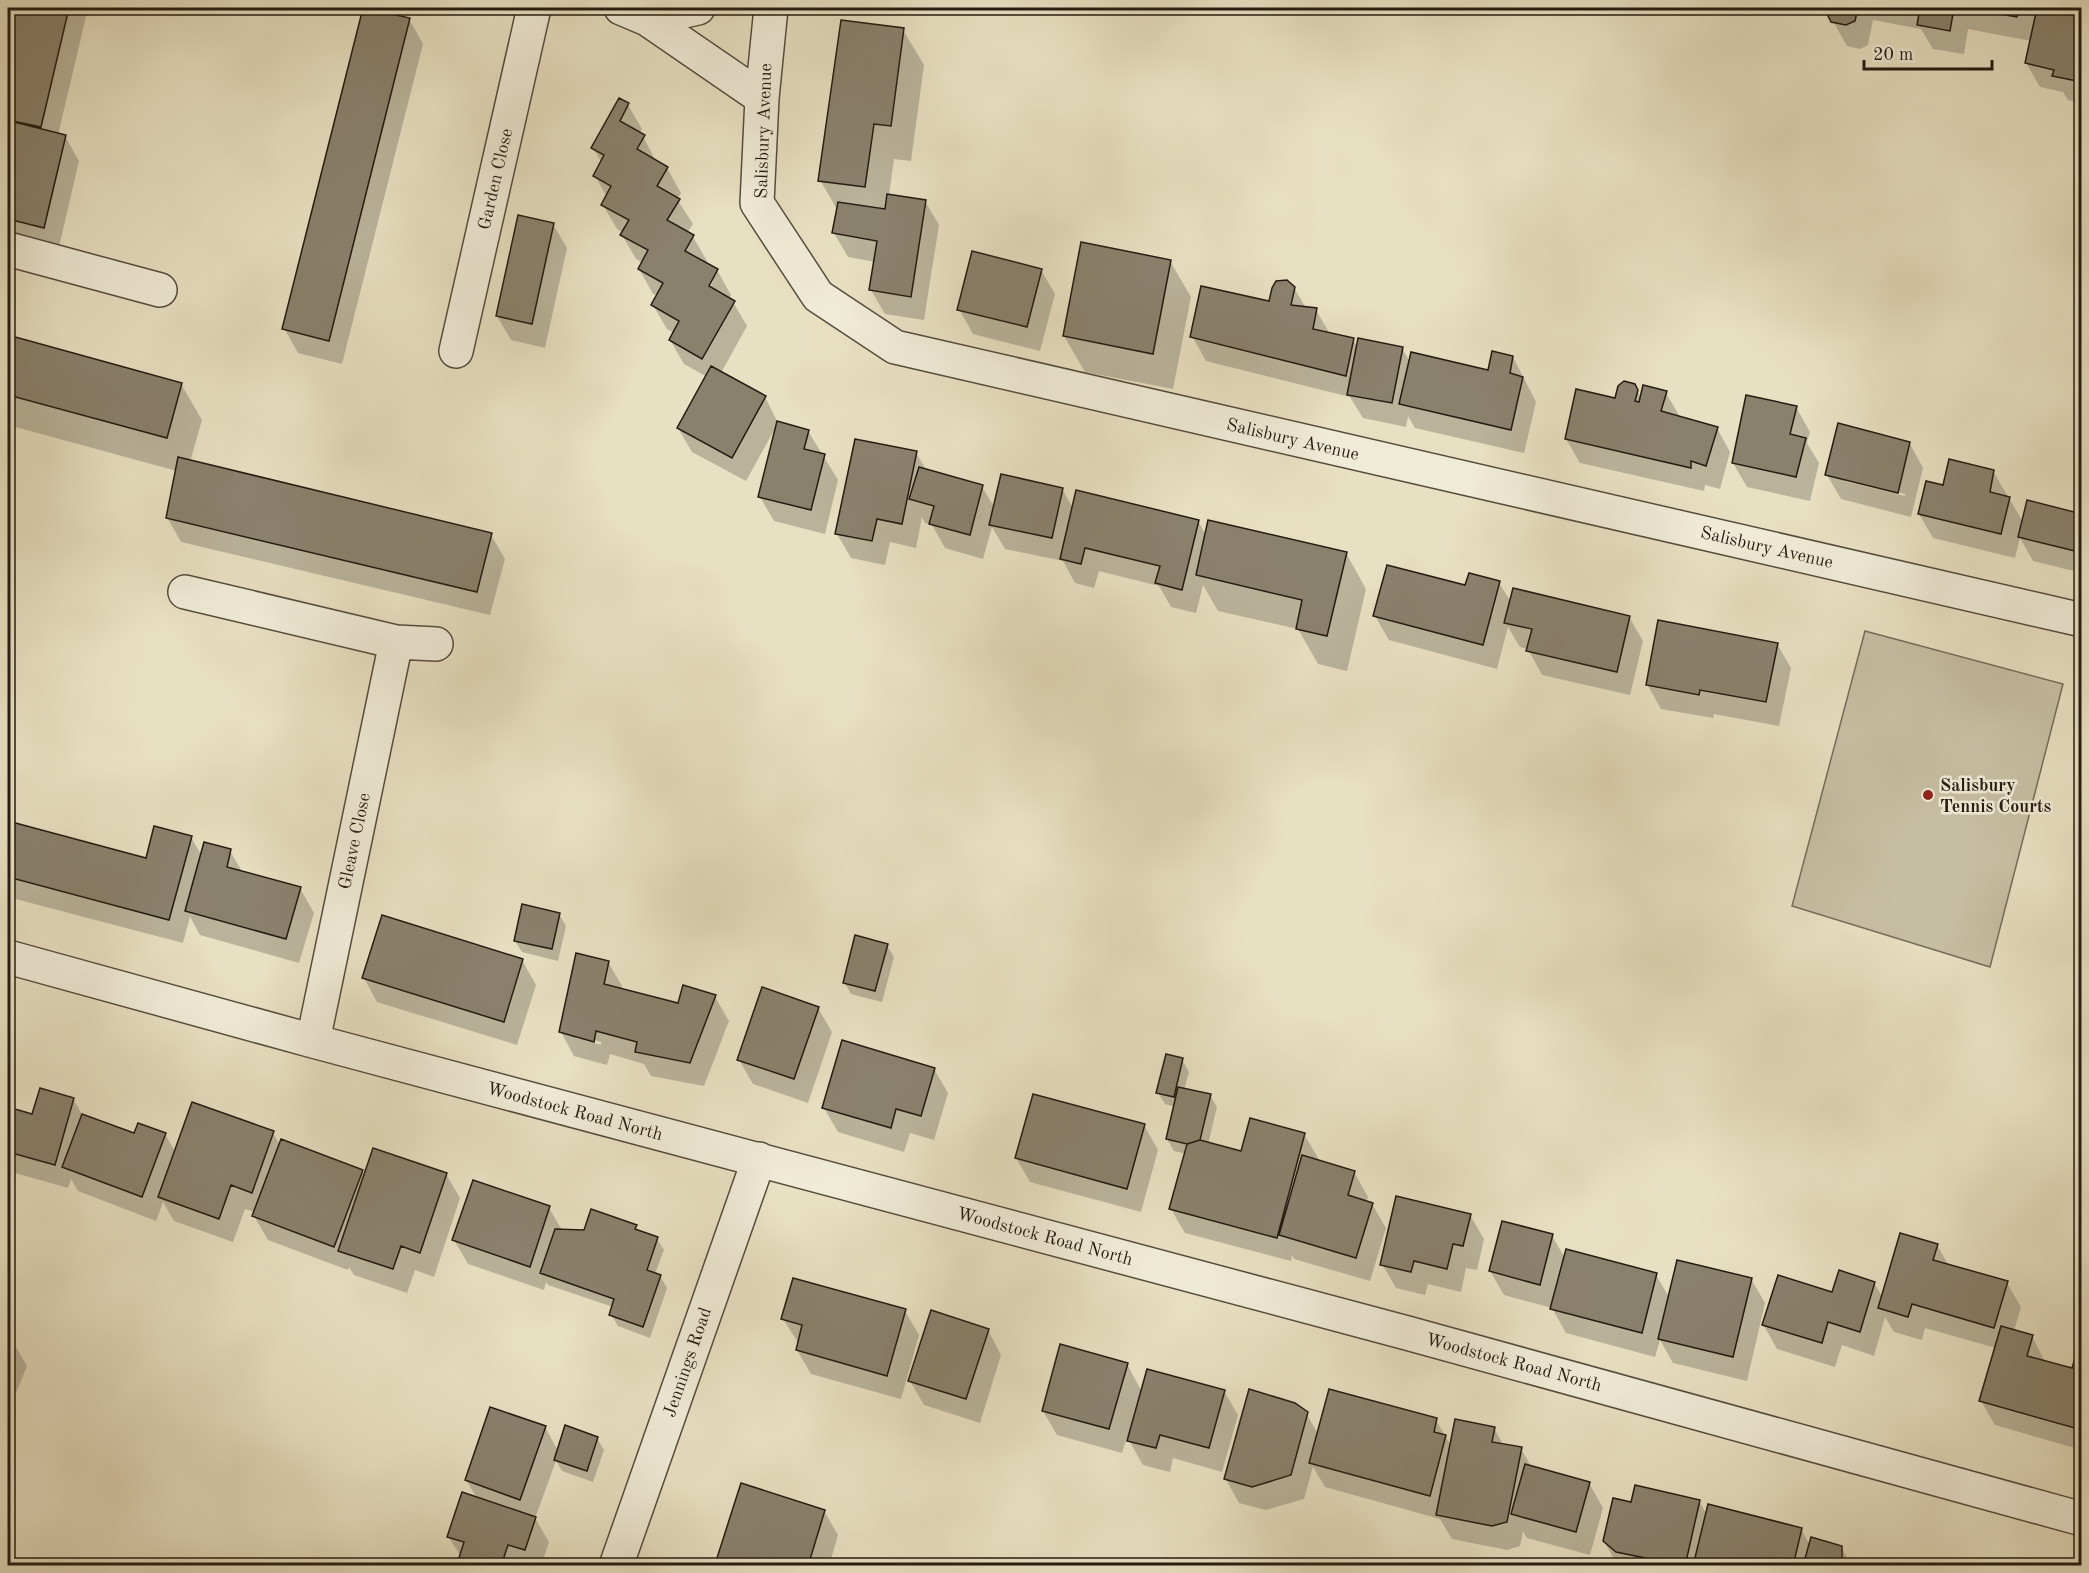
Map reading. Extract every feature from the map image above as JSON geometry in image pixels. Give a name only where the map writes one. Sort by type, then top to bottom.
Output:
[{"type":"street","name":"Garden Close","points":[[456,351],[534,8]]},
{"type":"street","points":[[634,13],[698,8]]},
{"type":"street","name":"Salisbury Avenue","points":[[771,8],[762,98],[757,203],[818,296],[895,347],[2082,620]]},
{"type":"street","points":[[634,13],[762,98]]},
{"type":"street","points":[[8,249],[159,290]]},
{"type":"street","points":[[185,592],[396,642],[436,644]]},
{"type":"street","name":"Gleave Close","points":[[313,1041],[396,642]]},
{"type":"street","name":"Woodstock Road North","points":[[8,957],[313,1041],[1418,1336],[2082,1519]]},
{"type":"street","name":"Jennings Road","points":[[616,1566],[759,1159]]},
{"type":"shaded area","name":"Salisbury Tennis Courts","points":[[1865,631],[2063,684],[1990,967],[1792,906]]},
{"type":"building","points":[[8,8],[69,8],[41,127],[8,120]]},
{"type":"building","points":[[363,8],[410,18],[329,341],[282,329]]},
{"type":"building","points":[[1829,8],[1858,8],[1855,21],[1846,25],[1831,22],[1827,14]]},
{"type":"building","points":[[1920,8],[1954,8],[1950,31],[1917,25]]},
{"type":"building","points":[[1964,8],[2019,8],[2017,17]]},
{"type":"building","points":[[2037,8],[2082,8],[2082,82],[2052,76],[2054,70],[2025,63]]},
{"type":"building","points":[[841,20],[904,28],[891,126],[874,124],[865,187],[818,181]]},
{"type":"building","points":[[619,98],[629,103],[620,121],[645,135],[637,149],[668,167],[657,186],[680,199],[667,220],[694,235],[685,251],[718,269],[709,286],[735,301],[702,359],[669,340],[679,321],[651,305],[663,283],[638,269],[648,250],[620,235],[629,220],[601,205],[611,186],[593,176],[604,155],[591,148]]},
{"type":"building","points":[[10,121],[66,135],[44,228],[8,219]]},
{"type":"building","points":[[887,194],[926,200],[911,297],[869,290],[877,241],[832,233],[838,202],[885,209]]},
{"type":"building","points":[[518,215],[554,223],[532,324],[496,316]]},
{"type":"building","points":[[1081,242],[1171,260],[1153,354],[1063,336]]},
{"type":"building","points":[[972,251],[1042,269],[1027,327],[957,310]]},
{"type":"building","points":[[1287,280],[1295,287],[1291,305],[1317,308],[1313,329],[1354,338],[1346,376],[1190,337],[1201,286],[1269,301],[1276,281]]},
{"type":"building","points":[[8,335],[182,383],[167,438],[8,395]]},
{"type":"building","points":[[1358,338],[1403,347],[1392,403],[1347,395]]},
{"type":"building","points":[[1492,351],[1513,356],[1510,373],[1523,377],[1511,430],[1399,404],[1411,352],[1488,370]]},
{"type":"building","points":[[711,366],[766,396],[732,458],[677,428]]},
{"type":"building","points":[[1624,381],[1635,384],[1638,390],[1635,401],[1639,402],[1643,385],[1667,391],[1661,411],[1718,427],[1706,466],[1691,461],[1691,468],[1565,439],[1576,389],[1615,398],[1618,386]]},
{"type":"building","points":[[1746,395],[1797,406],[1790,434],[1806,438],[1796,477],[1732,463]]},
{"type":"building","points":[[777,421],[809,430],[804,449],[825,454],[811,510],[758,497]]},
{"type":"building","points":[[1838,423],[1910,442],[1898,493],[1825,475]]},
{"type":"building","points":[[855,439],[917,451],[902,524],[877,519],[872,541],[835,534]]},
{"type":"building","points":[[178,457],[492,533],[477,592],[166,518]]},
{"type":"building","points":[[1949,459],[1994,470],[1990,492],[2010,497],[2001,534],[1918,514],[1926,481],[1943,485]]},
{"type":"building","points":[[919,467],[983,485],[970,535],[929,524],[934,506],[909,499]]},
{"type":"building","points":[[1001,474],[1063,488],[1052,538],[989,525]]},
{"type":"building","points":[[1076,490],[1199,520],[1182,590],[1155,583],[1160,566],[1085,548],[1081,564],[1060,559]]},
{"type":"building","points":[[2027,500],[2082,514],[2079,552],[2018,537]]},
{"type":"building","points":[[1208,520],[1347,552],[1327,636],[1296,629],[1302,600],[1196,575]]},
{"type":"building","points":[[1387,565],[1465,585],[1469,573],[1500,581],[1483,645],[1373,616]]},
{"type":"building","points":[[1513,588],[1630,616],[1617,672],[1526,651],[1532,629],[1504,623]]},
{"type":"building","points":[[1658,620],[1778,643],[1766,702],[1700,690],[1699,695],[1646,685]]},
{"type":"building","points":[[8,821],[146,858],[154,826],[192,836],[169,920],[8,877]]},
{"type":"building","points":[[204,842],[231,849],[227,867],[301,887],[286,939],[185,911]]},
{"type":"building","points":[[522,904],[560,913],[552,949],[514,941]]},
{"type":"building","points":[[382,915],[523,959],[504,1022],[362,978]]},
{"type":"building","points":[[855,935],[888,944],[875,991],[843,983]]},
{"type":"building","points":[[576,953],[609,961],[604,984],[678,1003],[683,985],[716,995],[690,1063],[635,1052],[637,1042],[596,1031],[594,1042],[559,1032]]},
{"type":"building","points":[[762,987],[819,1007],[794,1079],[737,1060]]},
{"type":"building","points":[[842,1040],[935,1068],[921,1116],[896,1109],[891,1128],[822,1108]]},
{"type":"building","points":[[1166,1054],[1183,1058],[1174,1097],[1156,1093]]},
{"type":"building","points":[[1178,1087],[1211,1094],[1200,1140],[1187,1144],[1166,1139]]},
{"type":"building","points":[[40,1088],[74,1098],[55,1165],[8,1152],[8,1107],[32,1114]]},
{"type":"building","points":[[1033,1094],[1145,1124],[1127,1189],[1015,1158]]},
{"type":"building","points":[[192,1102],[274,1131],[252,1193],[231,1185],[219,1219],[158,1197]]},
{"type":"building","points":[[82,1114],[134,1133],[138,1123],[166,1133],[142,1197],[62,1167]]},
{"type":"building","points":[[1250,1118],[1305,1133],[1277,1238],[1169,1209],[1187,1144],[1200,1140],[1241,1151]]},
{"type":"building","points":[[281,1139],[363,1170],[334,1247],[252,1216]]},
{"type":"building","points":[[373,1148],[447,1173],[420,1253],[401,1246],[393,1269],[338,1251]]},
{"type":"building","points":[[1302,1155],[1355,1171],[1348,1195],[1373,1203],[1356,1258],[1279,1235]]},
{"type":"building","points":[[473,1180],[550,1206],[530,1267],[452,1240]]},
{"type":"building","points":[[1396,1196],[1471,1214],[1463,1246],[1453,1244],[1447,1269],[1414,1261],[1411,1272],[1380,1265]]},
{"type":"building","points":[[591,1209],[637,1225],[635,1229],[658,1237],[647,1270],[661,1275],[643,1327],[609,1315],[614,1299],[540,1273],[555,1229],[584,1230]]},
{"type":"building","points":[[1502,1221],[1553,1234],[1540,1285],[1489,1271]]},
{"type":"building","points":[[1900,1233],[1938,1244],[1933,1260],[2008,1281],[1994,1328],[1912,1304],[1908,1317],[1878,1308]]},
{"type":"building","points":[[1566,1249],[1657,1273],[1642,1333],[1550,1309]]},
{"type":"building","points":[[1677,1260],[1752,1278],[1733,1357],[1658,1339]]},
{"type":"building","points":[[1839,1270],[1875,1282],[1860,1332],[1828,1322],[1822,1343],[1762,1325],[1778,1275],[1832,1292]]},
{"type":"building","points":[[793,1278],[906,1309],[887,1376],[796,1350],[802,1325],[781,1319]]},
{"type":"building","points":[[931,1310],[989,1329],[966,1399],[908,1381]]},
{"type":"building","points":[[2001,1326],[2033,1335],[2027,1356],[2072,1368],[2082,1334],[2082,1430],[1979,1401]]},
{"type":"building","points":[[8,1338],[14,1340],[8,1356]]},
{"type":"building","points":[[1060,1344],[1128,1363],[1109,1429],[1042,1411]]},
{"type":"building","points":[[1147,1369],[1225,1390],[1209,1448],[1160,1435],[1156,1448],[1127,1441]]},
{"type":"building","points":[[1249,1389],[1295,1403],[1308,1412],[1291,1475],[1252,1487],[1224,1479]]},
{"type":"building","points":[[1329,1389],[1437,1418],[1434,1432],[1446,1435],[1430,1496],[1309,1463]]},
{"type":"building","points":[[490,1407],[546,1426],[520,1500],[465,1480]]},
{"type":"building","points":[[1455,1419],[1495,1427],[1492,1442],[1522,1447],[1507,1522],[1492,1526],[1436,1515]]},
{"type":"building","points":[[565,1425],[598,1437],[587,1471],[554,1460]]},
{"type":"building","points":[[1525,1464],[1590,1482],[1576,1532],[1511,1514]]},
{"type":"building","points":[[741,1483],[825,1510],[808,1566],[730,1566],[716,1561]]},
{"type":"building","points":[[1635,1485],[1700,1500],[1685,1566],[1616,1552],[1603,1541],[1613,1498],[1631,1502]]},
{"type":"building","points":[[462,1492],[536,1517],[525,1550],[508,1545],[501,1566],[457,1564],[464,1542],[447,1537]]},
{"type":"building","points":[[1708,1504],[1802,1528],[1793,1566],[1693,1566]]},
{"type":"building","points":[[1811,1537],[1842,1546],[1842,1561],[1856,1566],[1803,1566]]},
{"type":"place","name":"Salisbury Tennis Courts","points":[[1928,795]]}]
